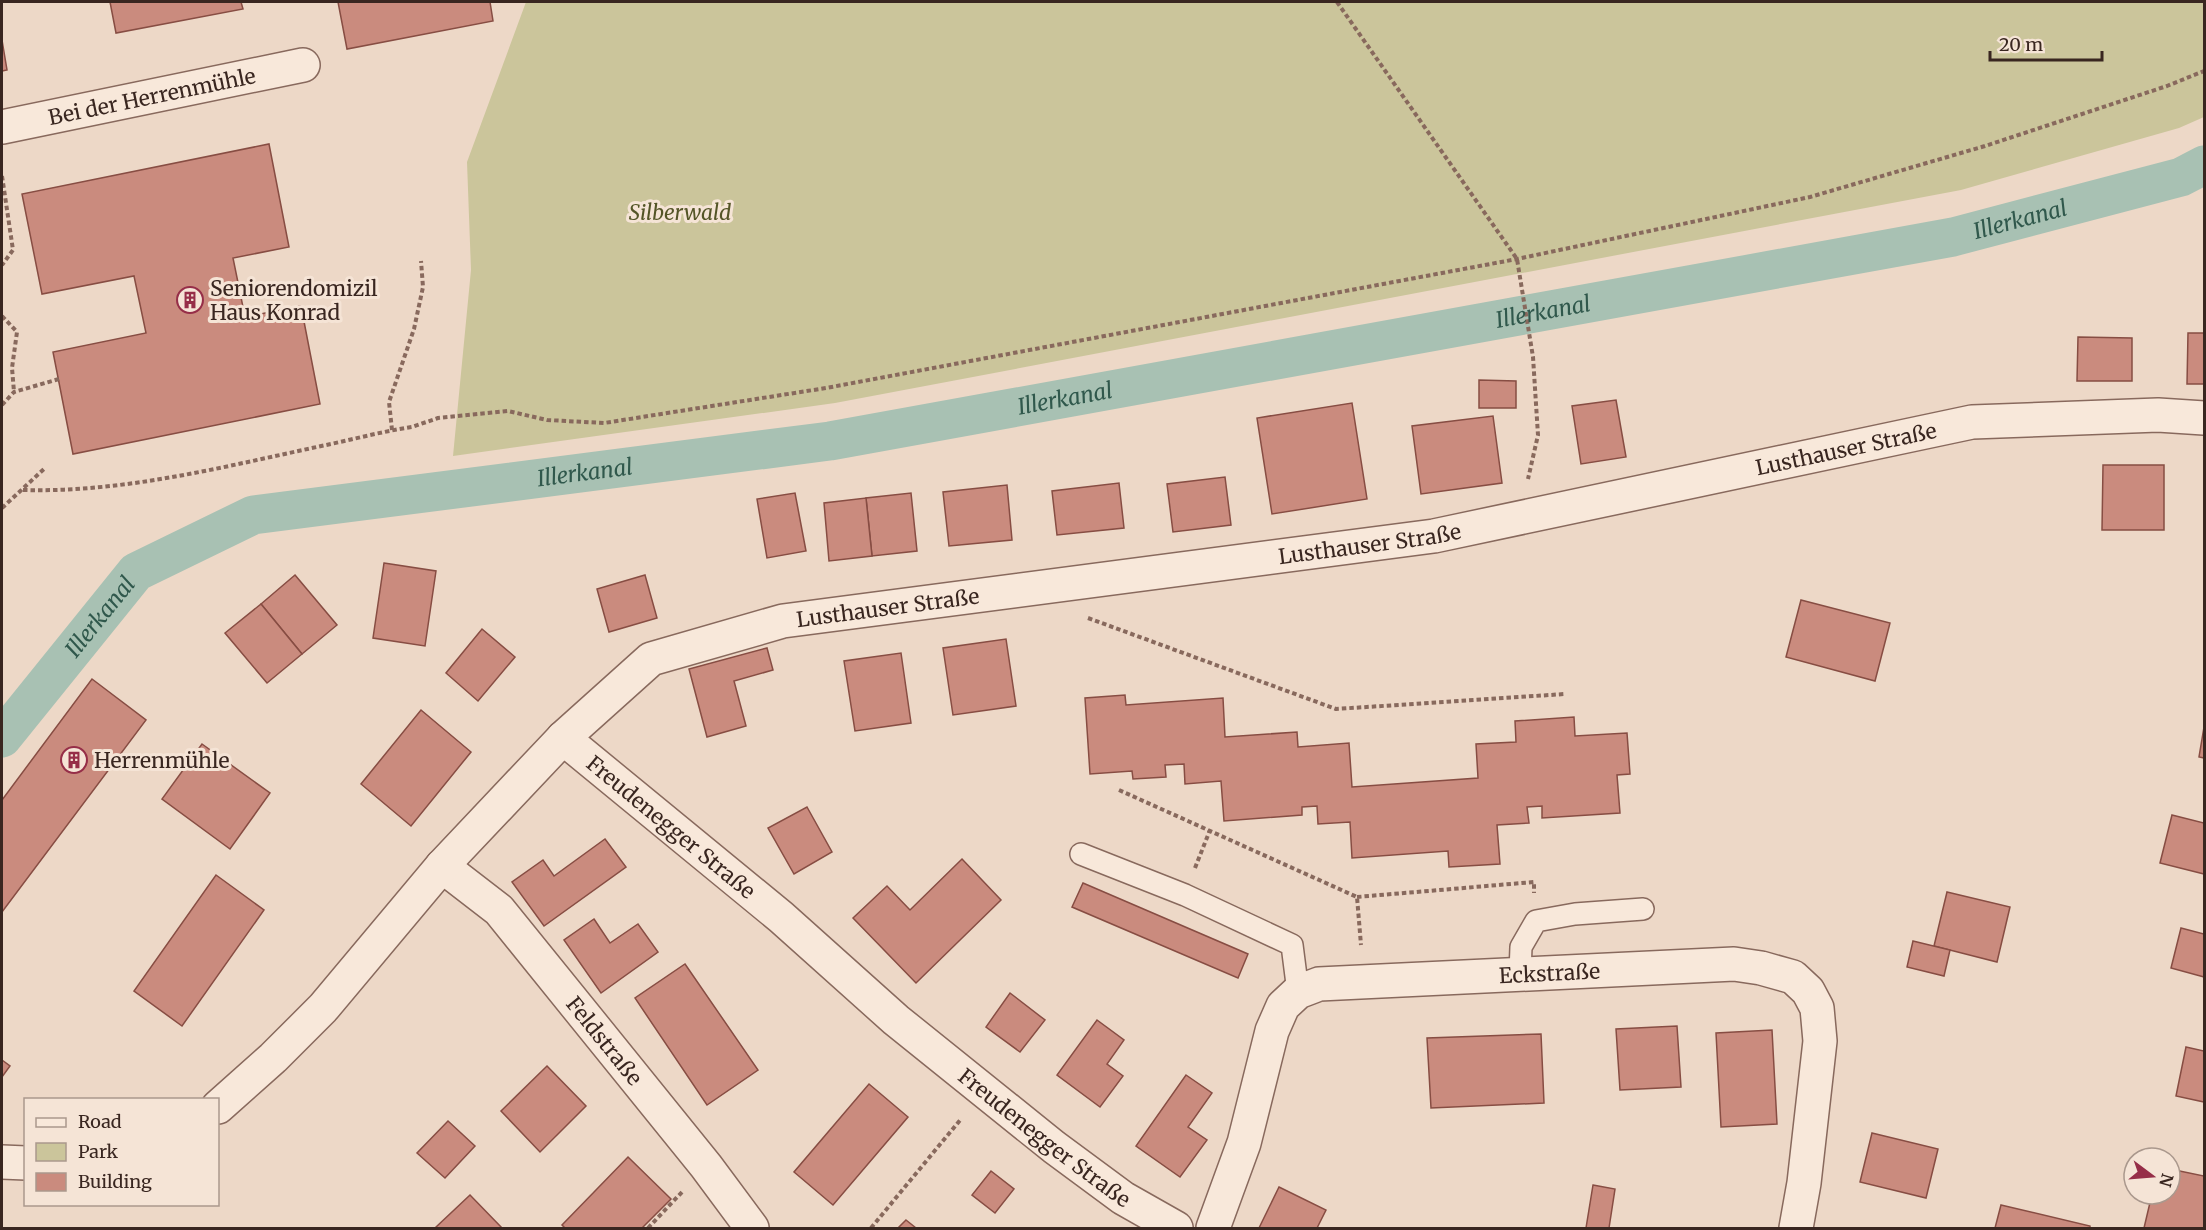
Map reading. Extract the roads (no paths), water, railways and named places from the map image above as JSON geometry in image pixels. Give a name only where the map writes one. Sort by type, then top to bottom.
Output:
[{"type":"street","name":"Bei der Herrenmühle","points":[[2,128],[303,65]]},
{"type":"street","name":"Lusthauser Straße","points":[[563,738],[651,659],[783,621],[1434,536],[1972,422],[2158,415],[2205,418]]},
{"type":"street","points":[[219,1106],[273,1058],[323,1008],[442,866],[563,738]]},
{"type":"street","name":"Freudenegger Straße","points":[[563,738],[781,917],[896,1020],[1054,1147],[1123,1198],[1176,1228]]},
{"type":"street","name":"Feldstraße","points":[[442,866],[499,910],[706,1166],[752,1228]]},
{"type":"street","name":"Eckstraße","points":[[1298,992],[1319,984],[1734,964],[1761,968],[1793,977],[1808,991],[1817,1008],[1820,1041],[1802,1196],[1796,1228]]},
{"type":"street","points":[[1213,1228],[1244,1143],[1272,1031],[1283,1006],[1298,992]]},
{"type":"street","points":[[2,1162],[24,1163]]},
{"type":"lane","points":[[1081,854],[1185,895],[1292,945],[1298,992]]},
{"type":"lane","points":[[1520,973],[1521,947],[1536,921],[1575,914],[1643,909]]},
{"type":"waterway","name":"Illerkanal","points":[[2,738],[136,572],[253,515],[830,441],[1953,237],[2181,177],[2204,165]]},
{"type":"place","name":"Seniorendomizil Haus Konrad","points":[[190,300]]},
{"type":"place","name":"Herrenmühle","points":[[74,760]]},
{"type":"park label","name":"Silberwald","points":[[680,212]]}]
